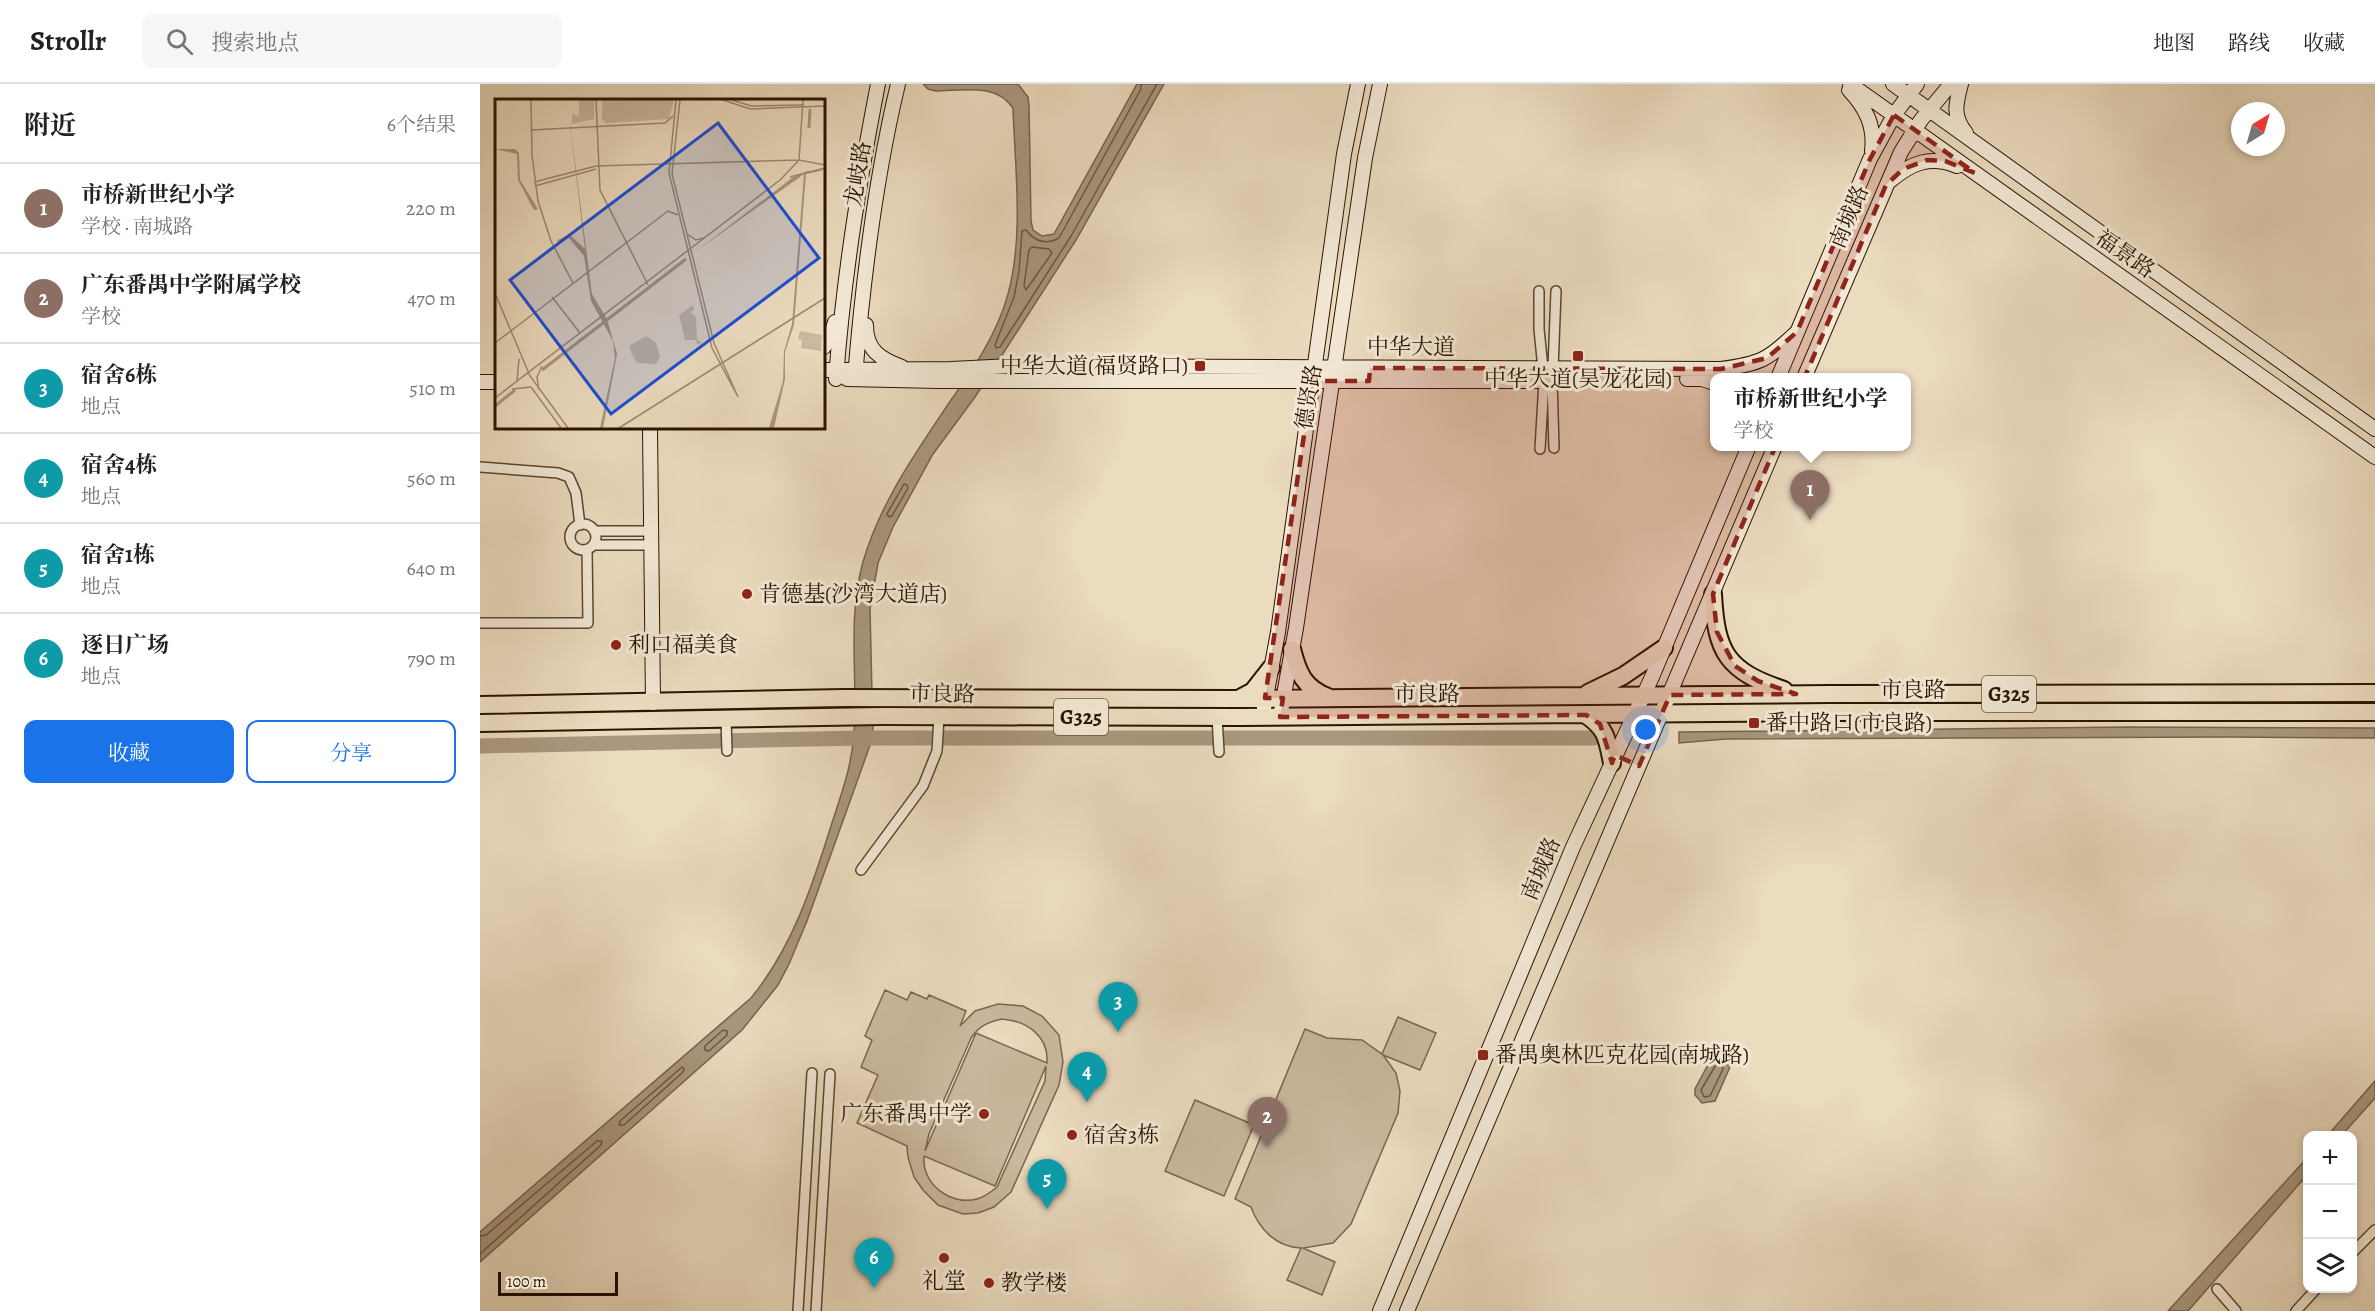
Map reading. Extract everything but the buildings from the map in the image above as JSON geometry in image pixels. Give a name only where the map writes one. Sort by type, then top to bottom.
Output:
[{"type":"highway","points":[[1713,594],[1717,632],[1735,666],[1758,681],[1796,694]]},
{"type":"highway","points":[[1581,696],[1623,676],[1664,648]]},
{"type":"highway","points":[[1292,649],[1301,678],[1316,692],[1332,698]]},
{"type":"highway","points":[[1239,699],[1253,691],[1271,668]]},
{"type":"highway","name":"市良路","points":[[480,705],[843,698],[1265,699],[1796,694],[2375,693]]},
{"type":"highway","name":"市良路","points":[[480,723],[726,723],[882,716],[938,721],[1217,721],[1272,717],[1635,714],[2375,712]]},
{"type":"highway","points":[[1586,715],[1600,724],[1614,759]]},
{"type":"street","name":"龙岐路","points":[[830,375],[878,84]]},
{"type":"street","name":"龙岐路","points":[[855,375],[879,173],[898,84]]},
{"type":"street","name":"德贤路","points":[[1272,717],[1265,699],[1344,154],[1358,84]]},
{"type":"street","name":"德贤路","points":[[1272,717],[1283,698],[1292,649],[1365,158],[1380,84]]},
{"type":"street","points":[[1843,84],[1859,100],[1869,119],[1873,142],[1871,156]]},
{"type":"street","name":"福景路","points":[[1850,84],[2375,457]]},
{"type":"street","name":"福景路","points":[[1893,84],[1912,89],[1929,110],[2375,429]]},
{"type":"street","name":"南城路","points":[[1806,373],[1886,185],[1915,130],[1951,84]]},
{"type":"street","points":[[1961,84],[1955,110],[1957,118],[1964,132],[1980,147]]},
{"type":"street","name":"南城路","points":[[1780,373],[1871,156],[1912,89]]},
{"type":"street","points":[[1886,185],[1903,169],[1927,160],[1945,161],[1975,173]]},
{"type":"street","points":[[825,345],[834,326],[847,268]]},
{"type":"street","points":[[866,274],[866,337],[869,346],[882,358],[910,370],[945,377],[1012,366],[1313,374]]},
{"type":"street","points":[[1539,291],[1539,329],[1548,375],[1554,448]]},
{"type":"street","points":[[1540,449],[1556,291]]},
{"type":"street","name":"中华大道","points":[[1719,373],[1767,358],[1797,332]]},
{"type":"street","points":[[855,375],[910,370]]},
{"type":"street","points":[[830,375],[1005,380],[1313,374]]},
{"type":"street","name":"中华大道","points":[[1313,374],[1706,377]]},
{"type":"street","points":[[650,429],[657,703]]},
{"type":"street","points":[[657,703],[659,429]]},
{"type":"street","points":[[1741,466],[1743,451]]},
{"type":"street","name":"南城路","points":[[1380,1311],[1573,847],[1643,696],[1747,451]]},
{"type":"street","points":[[1407,1311],[1773,451]]},
{"type":"street","points":[[480,467],[558,473],[569,477],[576,493],[580,525]]},
{"type":"street","points":[[480,623],[588,622],[590,547],[596,538],[589,526],[580,525],[572,531],[570,540],[575,547],[590,547],[651,538]]},
{"type":"street","points":[[594,531],[651,538]]},
{"type":"street","points":[[1680,610],[1702,619]]},
{"type":"street","points":[[861,870],[923,786],[937,751],[938,721]]},
{"type":"street","points":[[1217,721],[1219,752]]},
{"type":"street","points":[[726,723],[727,750]]},
{"type":"street","points":[[1614,759],[1639,766]]},
{"type":"street","points":[[798,1311],[812,1073]]},
{"type":"street","points":[[816,1311],[830,1074]]},
{"type":"street","points":[[2357,1248],[2375,1230]]},
{"type":"street","points":[[2217,1289],[2236,1311]]},
{"type":"street","points":[[2295,1311],[2313,1293]]},
{"type":"highlighted area","points":[[1894,115],[1975,173],[1945,161],[1927,160],[1903,169],[1886,185],[1713,594],[1717,632],[1735,666],[1758,681],[1796,694],[1670,695],[1639,766],[1615,755],[1612,763],[1600,724],[1586,715],[1280,717],[1283,698],[1265,698],[1312,381],[1369,381],[1370,368],[1721,369],[1767,358],[1797,332],[1870,159]]},
{"type":"shaded area","points":[[885,990],[907,1000],[911,992],[927,999],[929,995],[966,1011],[960,1026],[975,1011],[998,1004],[1023,1006],[1042,1016],[1059,1035],[1063,1062],[1059,1085],[1011,1192],[994,1207],[978,1213],[963,1214],[938,1205],[914,1177],[907,1146],[857,1123],[878,1075],[861,1067],[872,1040],[865,1036]],"holes":[[[1002,1019],[1020,1023],[1035,1032],[1044,1045],[1047,1063],[976,1033],[925,1151],[929,1134],[971,1038],[977,1030],[984,1025]],[[1046,1066],[1045,1081],[997,1187],[983,1197],[967,1200],[957,1199],[940,1191],[927,1176],[924,1156],[995,1186]]]},
{"type":"shaded area","points":[[1398,1017],[1436,1033],[1420,1070],[1383,1055],[1396,1073],[1400,1091],[1398,1113],[1351,1224],[1333,1243],[1303,1248],[1335,1262],[1322,1295],[1287,1280],[1301,1248],[1276,1240],[1259,1223],[1251,1207],[1235,1199],[1305,1029],[1327,1038],[1362,1040],[1382,1054]]},
{"type":"shaded area","points":[[1195,1100],[1254,1125],[1224,1196],[1165,1171]]},
{"type":"water","points":[[923,84],[1018,84],[1028,97],[1029,105],[1031,221],[1033,230],[1042,236],[1054,234],[1137,84],[1164,84],[1076,240],[975,397],[933,454],[893,527],[878,563],[870,609],[873,737],[807,921],[778,985],[742,1030],[480,1262],[480,1232],[751,998],[778,959],[808,894],[842,792],[851,757],[855,712],[855,604],[858,583],[870,540],[900,480],[991,338],[1008,294],[1013,272],[1017,202],[1013,108],[999,95],[990,92],[980,90],[936,91],[928,89]]},
{"type":"water","points":[[2129,727],[2375,728],[2375,738],[1726,739],[1679,743],[1679,732]]},
{"type":"water","points":[[1720,1056],[1730,1067],[1715,1101],[1702,1103],[1695,1095],[1695,1089],[1711,1059]]},
{"type":"water","points":[[2375,1081],[2375,1098],[2346,1131],[2331,1131]]},
{"type":"water","points":[[2303,1162],[2303,1180],[2188,1311],[2168,1311]]},
{"type":"waterway","points":[[480,746],[862,738],[1594,738]]},
{"type":"place","name":"中华大道(昊龙花园)","points":[[1578,356]]},
{"type":"place","name":"中华大道(福贤路口)","points":[[1200,366]]},
{"type":"place","name":"市桥新世纪小学","points":[[1810,520]]},
{"type":"place","name":"肯德基(沙湾大道店)","points":[[747,594]]},
{"type":"place","name":"利口福美食","points":[[616,645]]},
{"type":"place","name":"番中路口(市良路)","points":[[1754,723]]},
{"type":"place","name":"宿舍6栋","points":[[1118,1032]]},
{"type":"place","name":"番禺奥林匹克花园(南城路)","points":[[1483,1055]]},
{"type":"place","name":"宿舍4栋","points":[[1087,1102]]},
{"type":"place","name":"广东番禺中学","points":[[984,1114]]},
{"type":"place","name":"宿舍3栋","points":[[1072,1135]]},
{"type":"place","name":"广东番禺中学附属学校","points":[[1267,1147]]},
{"type":"place","name":"宿舍1栋","points":[[1047,1209]]},
{"type":"place","name":"礼堂","points":[[944,1258]]},
{"type":"place","name":"教学楼","points":[[989,1283]]},
{"type":"place","name":"逐日广场","points":[[874,1288]]}]
